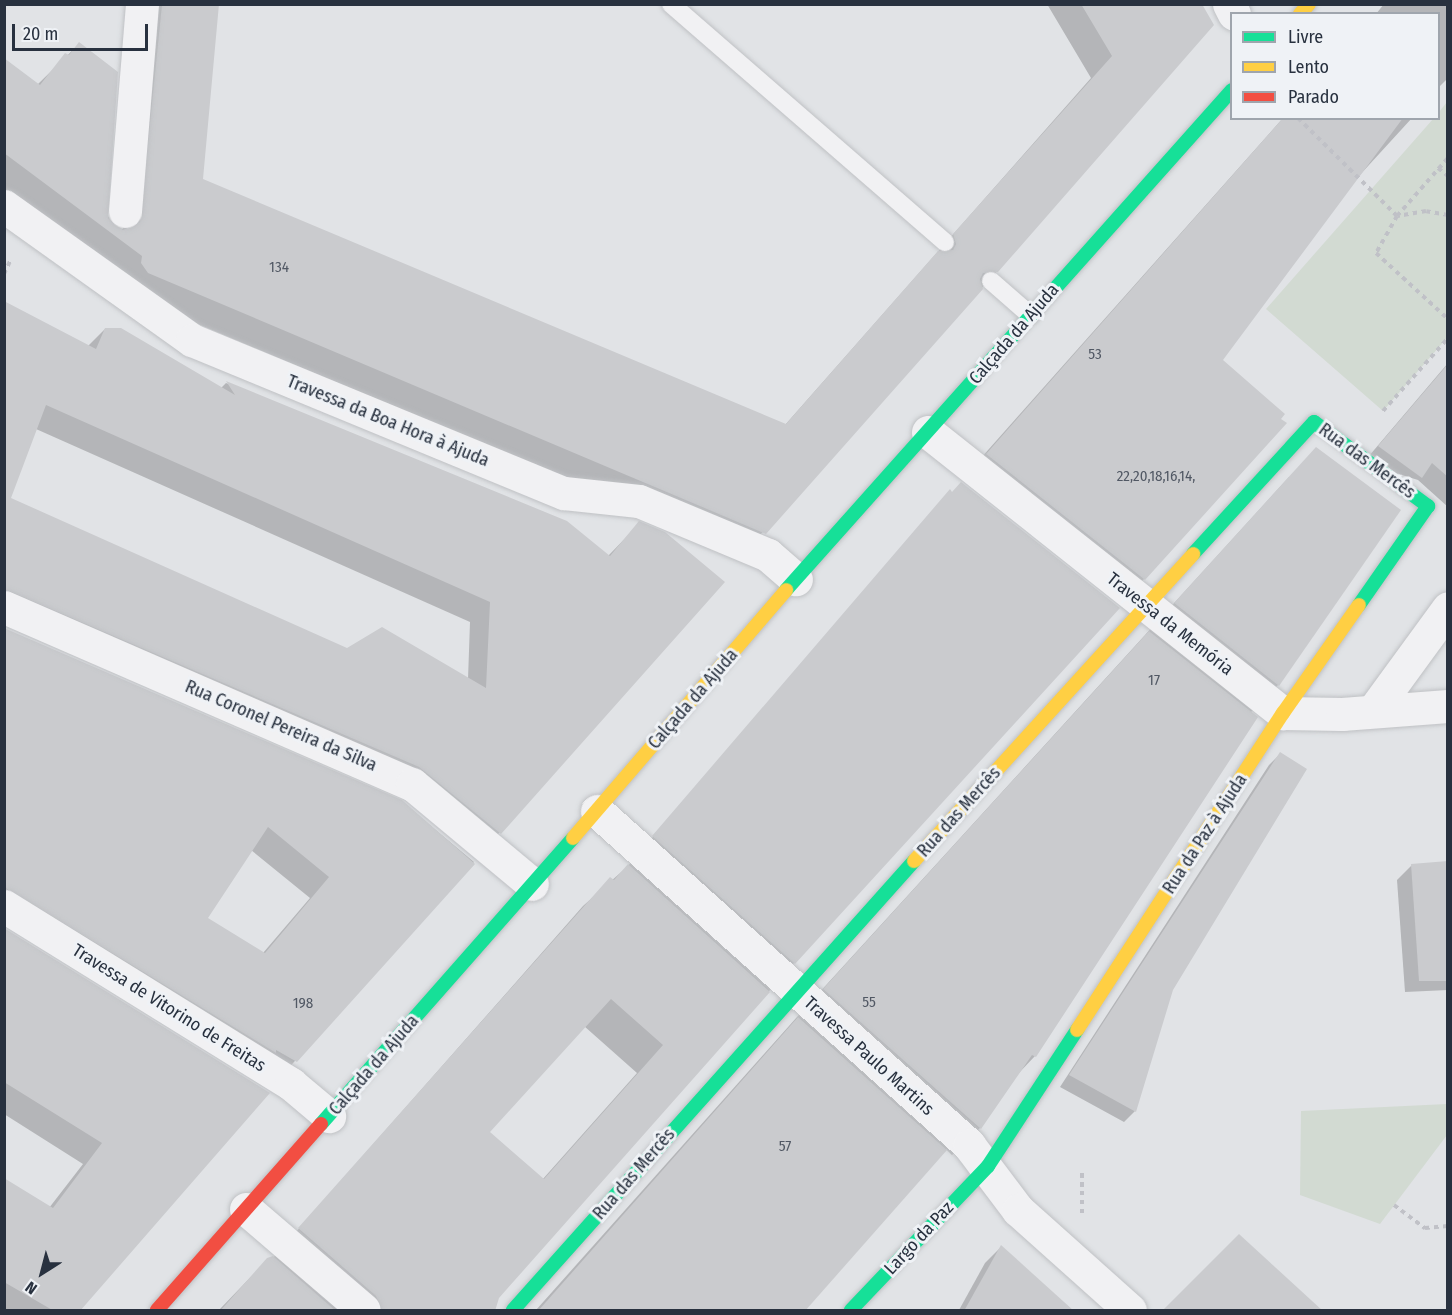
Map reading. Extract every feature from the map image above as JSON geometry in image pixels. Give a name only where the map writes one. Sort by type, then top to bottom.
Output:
[{"type":"street","points":[[125,211],[142,4]]},
{"type":"street","name":"Calçada da Ajuda","points":[[157,1311],[597,812],[796,579],[1230,92]]},
{"type":"street","name":"Travessa da Boa Hora à Ajuda","points":[[4,206],[192,340],[564,493],[639,501],[768,555],[796,579]]},
{"type":"street","name":"Rua das Mercês","points":[[513,1311],[796,991],[1314,422],[1428,506]]},
{"type":"street","name":"Travessa da Memória","points":[[928,432],[1283,713]]},
{"type":"street","name":"Rua da Paz à Ajuda","points":[[988,1166],[1283,713],[1428,506]]},
{"type":"street","name":"Rua Coronel Pereira da Silva","points":[[4,607],[412,784],[532,884]]},
{"type":"street","points":[[1373,711],[1448,608]]},
{"type":"street","points":[[1283,713],[1373,711],[1448,706]]},
{"type":"street","name":"Travessa Paulo Martins","points":[[597,812],[988,1166],[1018,1210],[1130,1311]]},
{"type":"street","name":"Travessa de Vitorino de Freitas","points":[[4,906],[291,1084],[329,1116]]},
{"type":"street","name":"Largo da Paz","points":[[851,1311],[988,1166]]},
{"type":"street","points":[[246,1209],[364,1311]]},
{"type":"lane","points":[[671,4],[945,242]]},
{"type":"lane","points":[[991,281],[1030,315]]},
{"type":"path","points":[[1300,120],[1397,216]]},
{"type":"path","points":[[1448,158],[1397,216],[1376,253],[1448,319]]},
{"type":"path","points":[[1438,168],[1448,176]]},
{"type":"path","points":[[1397,216],[1426,211],[1448,215]]},
{"type":"path","points":[[4,257],[12,263],[4,274]]},
{"type":"path","points":[[1383,411],[1448,338]]},
{"type":"path","points":[[1082,1173],[1083,1208]]},
{"type":"path","points":[[1394,1205],[1425,1228],[1448,1226]]},
{"type":"shaded area","points":[[1447,102],[1447,338],[1383,411],[1266,309],[1432,120],[1440,120],[1440,111]]},
{"type":"shaded area","points":[[1447,1104],[1447,1135],[1380,1224],[1300,1195],[1301,1111]]},
{"type":"building","points":[[162,4],[219,4],[203,179],[786,424],[938,251],[953,250],[956,244],[953,234],[1112,56],[1081,4],[1202,4],[1214,25],[998,272],[983,273],[980,279],[983,289],[766,534],[148,273],[141,263],[142,256],[4,153],[4,58],[40,85],[65,53],[69,55],[79,42],[118,72],[108,218],[123,230],[140,222]]},
{"type":"building","points":[[1281,120],[1402,120],[1223,360],[1285,414],[1281,419],[1287,423],[1145,580],[986,454]]},
{"type":"building","points":[[4,301],[96,349],[105,328],[121,328],[235,395],[226,381],[567,521],[610,556],[639,521],[665,532],[725,582],[501,834],[419,767],[4,589]],"holes":[[[46,405],[490,602],[486,688],[382,627],[347,648],[11,498]]]},
{"type":"building","points":[[1448,364],[1448,477],[1432,463],[1422,478],[1378,446]]},
{"type":"building","points":[[1316,447],[1401,510],[1279,686],[1174,603]]},
{"type":"building","points":[[961,482],[1120,608],[795,964],[652,836],[950,489],[952,492]]},
{"type":"building","points":[[4,628],[402,800],[475,864],[297,1062],[276,1050],[276,1053],[4,887]],"holes":[[[268,827],[329,877],[265,953],[208,918]]]},
{"type":"building","points":[[1149,631],[1258,717],[1036,1057],[1032,1055],[981,1129],[823,989]]},
{"type":"building","points":[[1280,752],[1307,769],[1173,990],[1136,1112],[1069,1075]]},
{"type":"building","points":[[1448,861],[1448,981],[1419,981],[1411,864]]},
{"type":"building","points":[[628,864],[770,992],[499,1298],[495,1311],[382,1311],[376,1296],[298,1228],[610,877],[614,880]],"holes":[[[611,999],[663,1045],[544,1179],[490,1132]]]},
{"type":"building","points":[[4,928],[270,1093],[80,1311],[54,1311],[4,1282],[4,1178],[53,1208],[102,1143],[4,1082]]},
{"type":"building","points":[[798,1017],[947,1150],[805,1311],[538,1311]]},
{"type":"building","points":[[1239,1234],[1323,1311],[1162,1311]]},
{"type":"building","points":[[1001,1245],[1074,1311],[964,1311]]},
{"type":"building","points":[[273,1256],[336,1311],[220,1311],[267,1258]]},
{"type":"traffic: fast","points":[[786,590],[1230,92]]},
{"type":"traffic: fast","points":[[1193,554],[1314,422],[1428,506],[1359,605]]},
{"type":"traffic: fast","points":[[321,1124],[573,838]]},
{"type":"traffic: fast","points":[[513,1310],[914,861]]},
{"type":"traffic: fast","points":[[851,1310],[988,1166],[1077,1030]]},
{"type":"traffic: slow","points":[[1302,12],[1309,4]]},
{"type":"traffic: slow","points":[[914,861],[1193,554]]},
{"type":"traffic: slow","points":[[573,838],[786,590]]},
{"type":"traffic: slow","points":[[1077,1030],[1283,713],[1359,605]]},
{"type":"traffic: jam","points":[[157,1310],[321,1124]]}]
